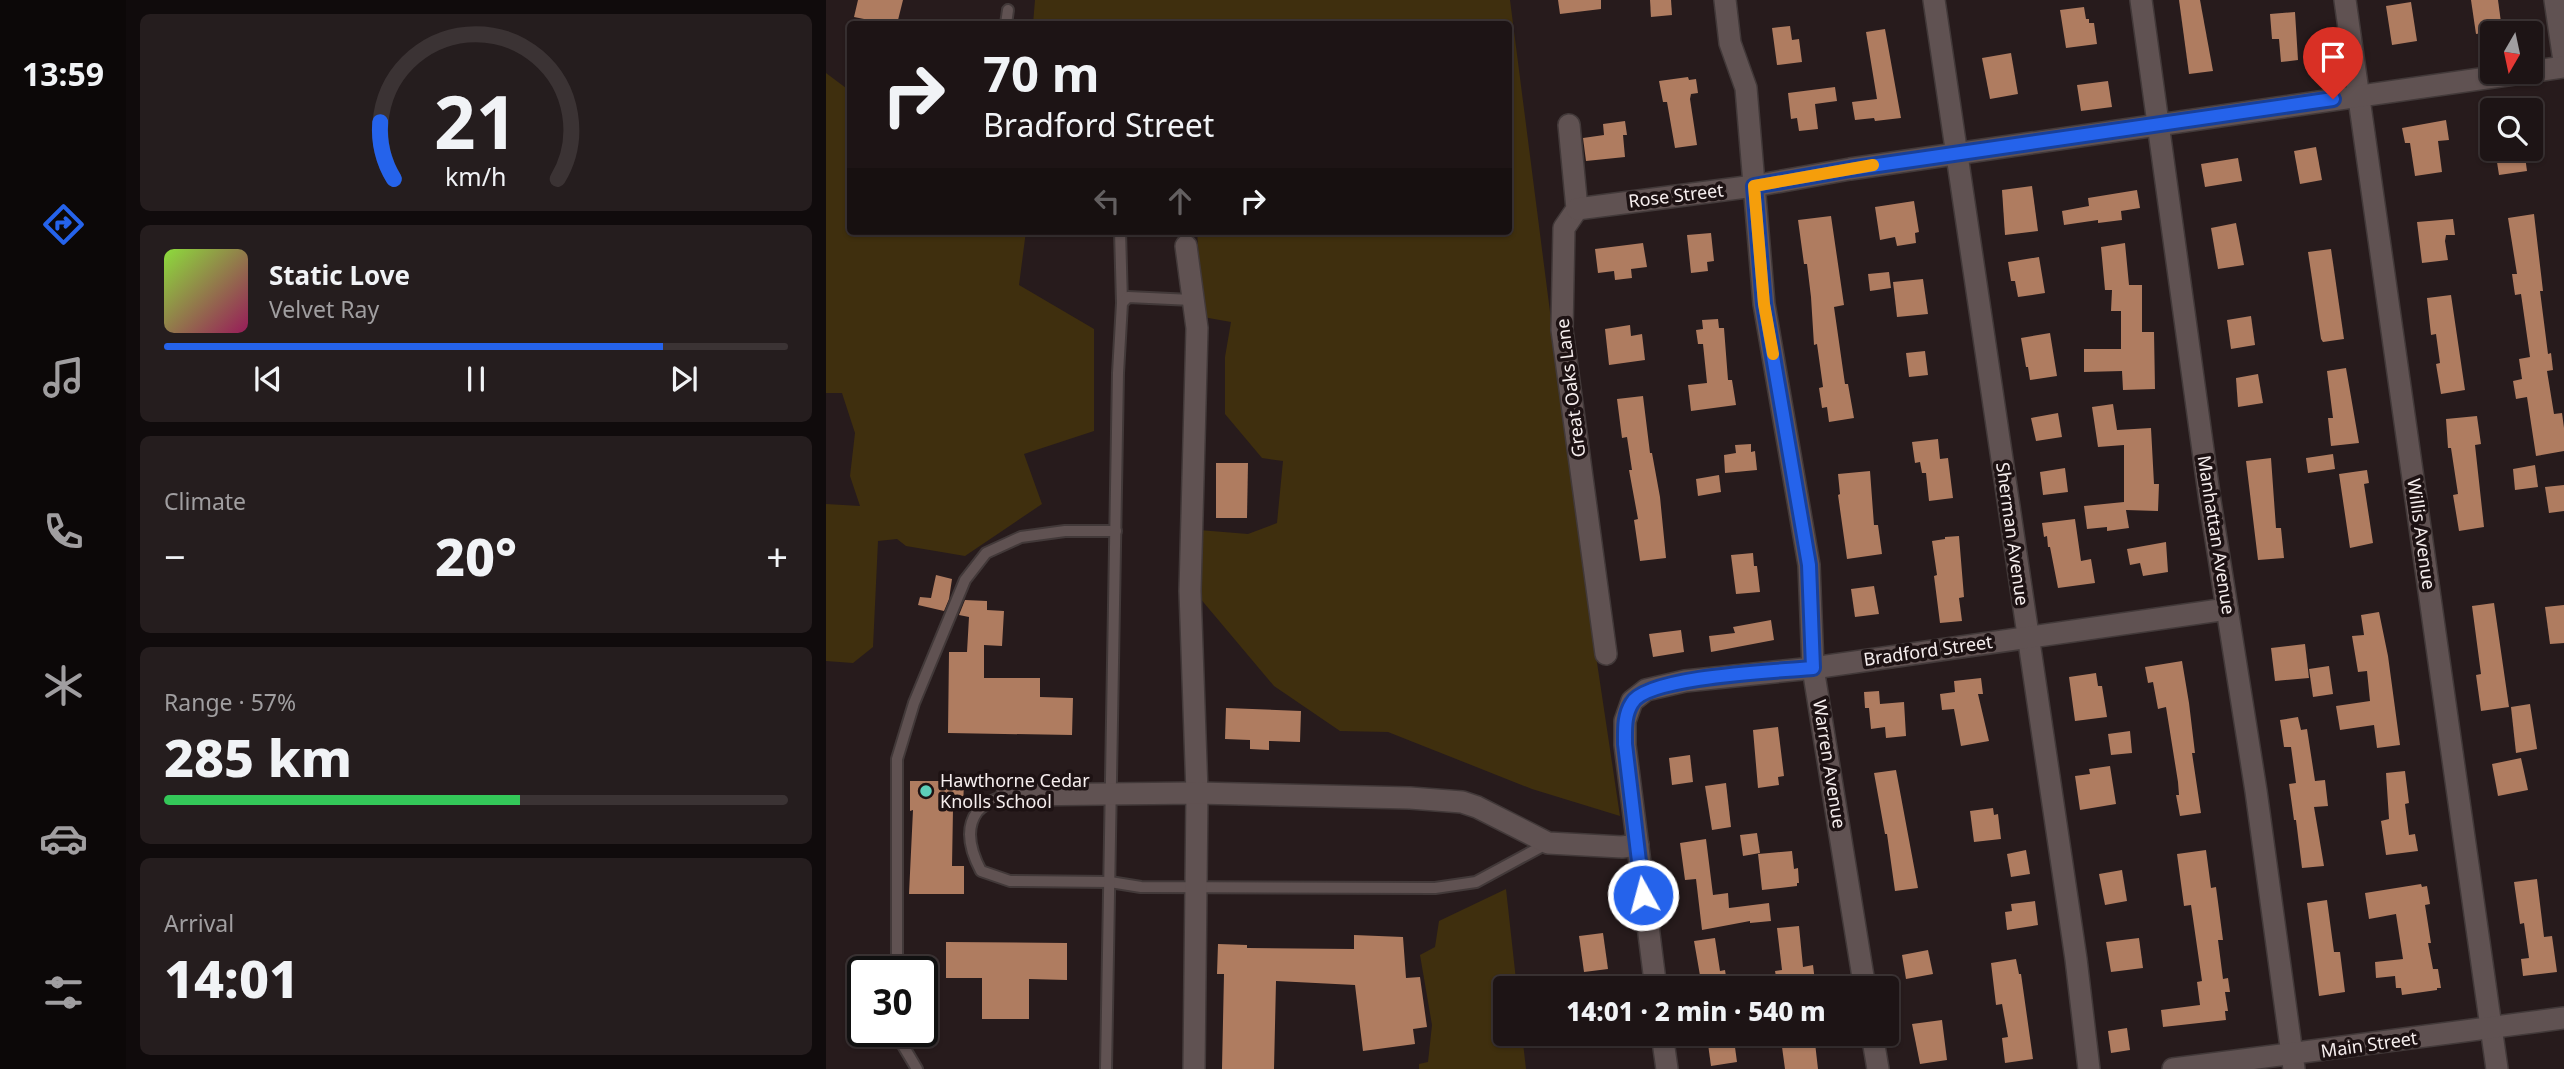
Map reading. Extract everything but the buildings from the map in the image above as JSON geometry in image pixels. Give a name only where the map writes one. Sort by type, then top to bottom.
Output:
[{"type":"street","name":"Warren Avenue","points":[[1725,0],[1730,43],[1746,88],[1764,304],[1809,565],[1813,668],[1863,976]]},
{"type":"street","name":"Sherman Avenue","points":[[1934,0],[2076,959],[2089,1069]]},
{"type":"street","name":"Manhattan Avenue","points":[[2141,0],[2208,488],[2256,791],[2293,1062]]},
{"type":"street","name":"Willis Avenue","points":[[2345,0],[2497,1069]]},
{"type":"street","points":[[2555,0],[2564,61]]},
{"type":"street","name":"Rose Street","points":[[1577,209],[1754,186],[1850,169],[2564,67]]},
{"type":"street","name":"Great Oaks Lane","points":[[1569,125],[1577,209],[1564,228],[1562,330],[1606,654]]},
{"type":"street","points":[[1186,246],[1197,328],[1190,591],[1197,793],[1194,1069]]},
{"type":"street","name":"Bradford Street","points":[[1637,845],[1625,744],[1625,721],[1632,701],[1646,690],[1685,681],[1813,668],[2227,609]]},
{"type":"street","points":[[1007,794],[1197,793],[1462,803],[1476,807],[1548,843],[1622,847],[1637,845],[1654,976]]},
{"type":"street","name":"Main Street","points":[[2173,1069],[2293,1062],[2564,1018]]},
{"type":"street","points":[[1664,1046],[1667,1069]]},
{"type":"street","points":[[1874,1046],[1878,1069]]},
{"type":"lane","points":[[1006,21],[1008,10]]},
{"type":"lane","points":[[1106,1069],[1122,303],[1119,235]]},
{"type":"lane","points":[[1122,303],[1128,297],[1192,300]]},
{"type":"lane","points":[[897,956],[897,759],[914,703],[965,580],[986,553],[1021,537],[1065,531],[1116,531]]},
{"type":"lane","points":[[1007,794],[977,812],[971,830],[971,852],[981,871],[1010,881],[1110,882],[1141,887],[1435,888],[1476,882],[1548,843]]},
{"type":"lane","points":[[904,1047],[917,1069]]},
{"type":"shaded area","points":[[1035,0],[1510,0],[1583,569],[1620,816],[1532,789],[1388,732],[1340,731],[1274,686],[1199,597],[1199,530],[1248,534],[1277,523],[1283,461],[1262,458],[1225,414],[1225,357],[1231,322],[1203,317],[1197,235],[1512,235],[1512,21],[1033,21]]},
{"type":"shaded area","points":[[826,73],[847,89],[847,235],[1025,235],[1019,285],[1094,329],[1094,431],[1024,454],[1042,504],[965,556],[906,546],[897,539],[878,541],[873,647],[853,663],[826,661],[826,504],[860,506],[850,476],[855,433],[842,393],[826,393]]},
{"type":"shaded area","points":[[1506,889],[1516,976],[1493,976],[1493,1046],[1523,1046],[1526,1069],[1419,1069],[1419,1064],[1428,1062],[1432,1025],[1420,955],[1435,947],[1439,921]]},
{"type":"slow traffic","points":[[1773,354],[1764,304],[1754,186],[1873,165]]},
{"type":"place","name":"Hawthorne Cedar Knolls School","points":[[926,791]]},
{"type":"route","points":[[1643,895],[1625,744],[1625,721],[1632,701],[1646,690],[1685,681],[1813,668],[1809,565],[1764,304],[1754,186],[1850,169],[2333,99]]}]
